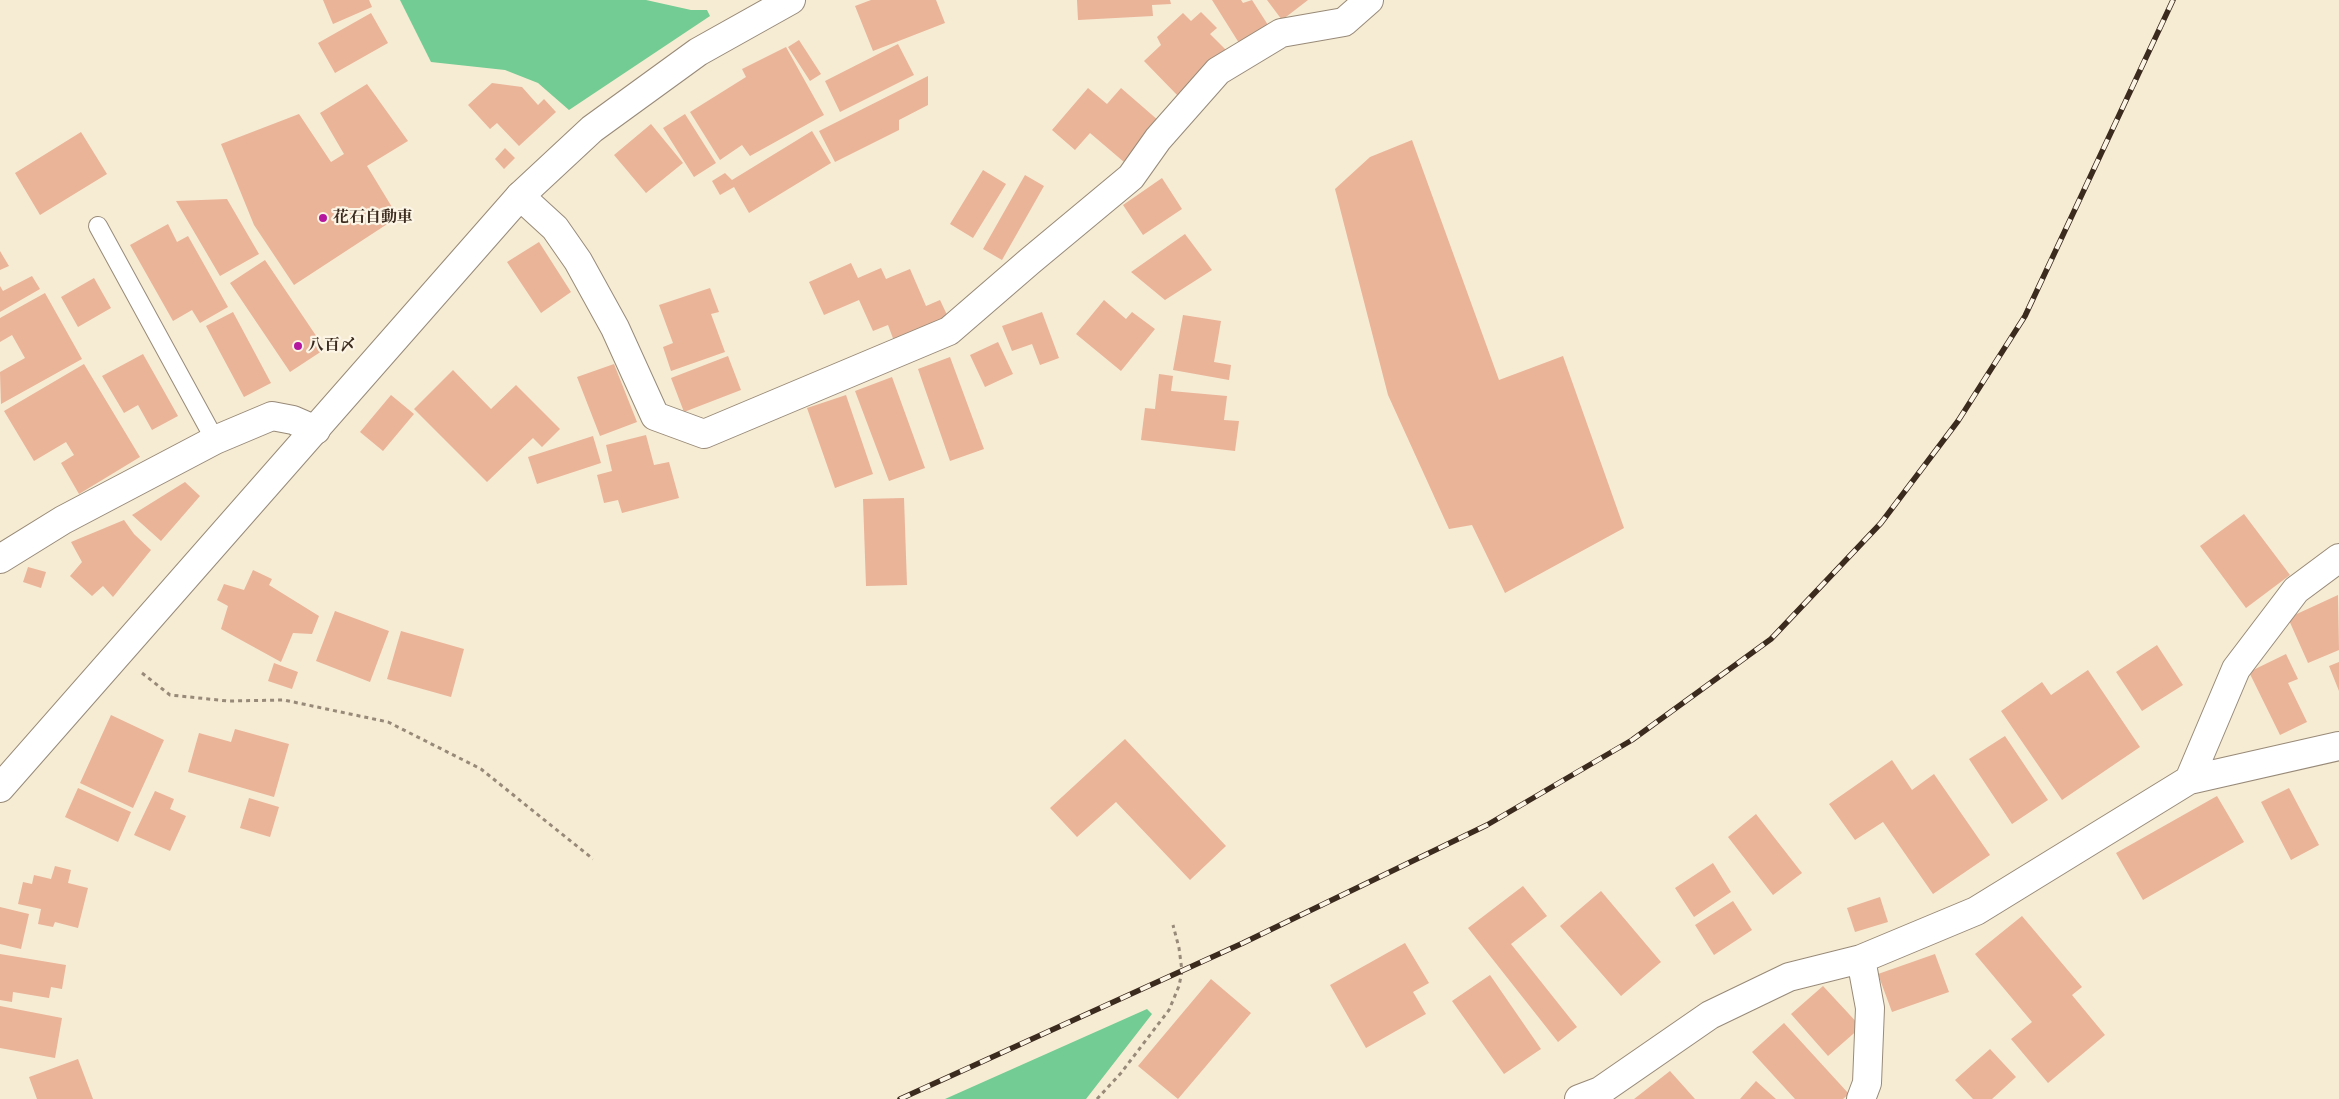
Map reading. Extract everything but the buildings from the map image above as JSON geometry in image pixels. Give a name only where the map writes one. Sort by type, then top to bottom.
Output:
[{"type":"street","points":[[520,196],[555,228],[578,261],[615,328],[655,416],[704,434],[949,331],[1030,260],[1131,177],[1158,139],[1218,71],[1281,33],[1344,22],[1369,0]]},
{"type":"street","points":[[0,788],[520,196],[592,129],[690,58],[785,1]]},
{"type":"street","points":[[0,559],[63,520],[215,440],[272,416],[293,420],[316,430]]},
{"type":"street","points":[[2189,780],[2236,668],[2296,590],[2339,558]]},
{"type":"street","points":[[1578,1099],[1600,1091],[1710,1015],[1789,977],[1860,959],[1976,911],[2189,780],[2339,746]]},
{"type":"street","points":[[1860,959],[1870,1008],[1867,1084],[1861,1099]]},
{"type":"lane","points":[[98,226],[215,440]]},
{"type":"path","points":[[118,654],[170,696],[228,701],[284,700],[388,722],[481,768],[593,859]]},
{"type":"path","points":[[1097,1099],[1121,1073],[1169,1010],[1179,986],[1182,971],[1173,925]]},
{"type":"green space","points":[[400,0],[646,0],[691,10],[707,10],[710,16],[569,110],[538,83],[505,70],[431,62]]},
{"type":"green space","points":[[1147,1009],[1152,1014],[1086,1099],[945,1099]]},
{"type":"railway","points":[[900,1099],[1243,943],[1487,825],[1632,740],[1771,639],[1881,523],[1958,421],[2025,316],[2173,0]]},
{"type":"place","name":"花石自動車","points":[[323,218]]},
{"type":"place","name":"八百〆","points":[[298,346]]}]
